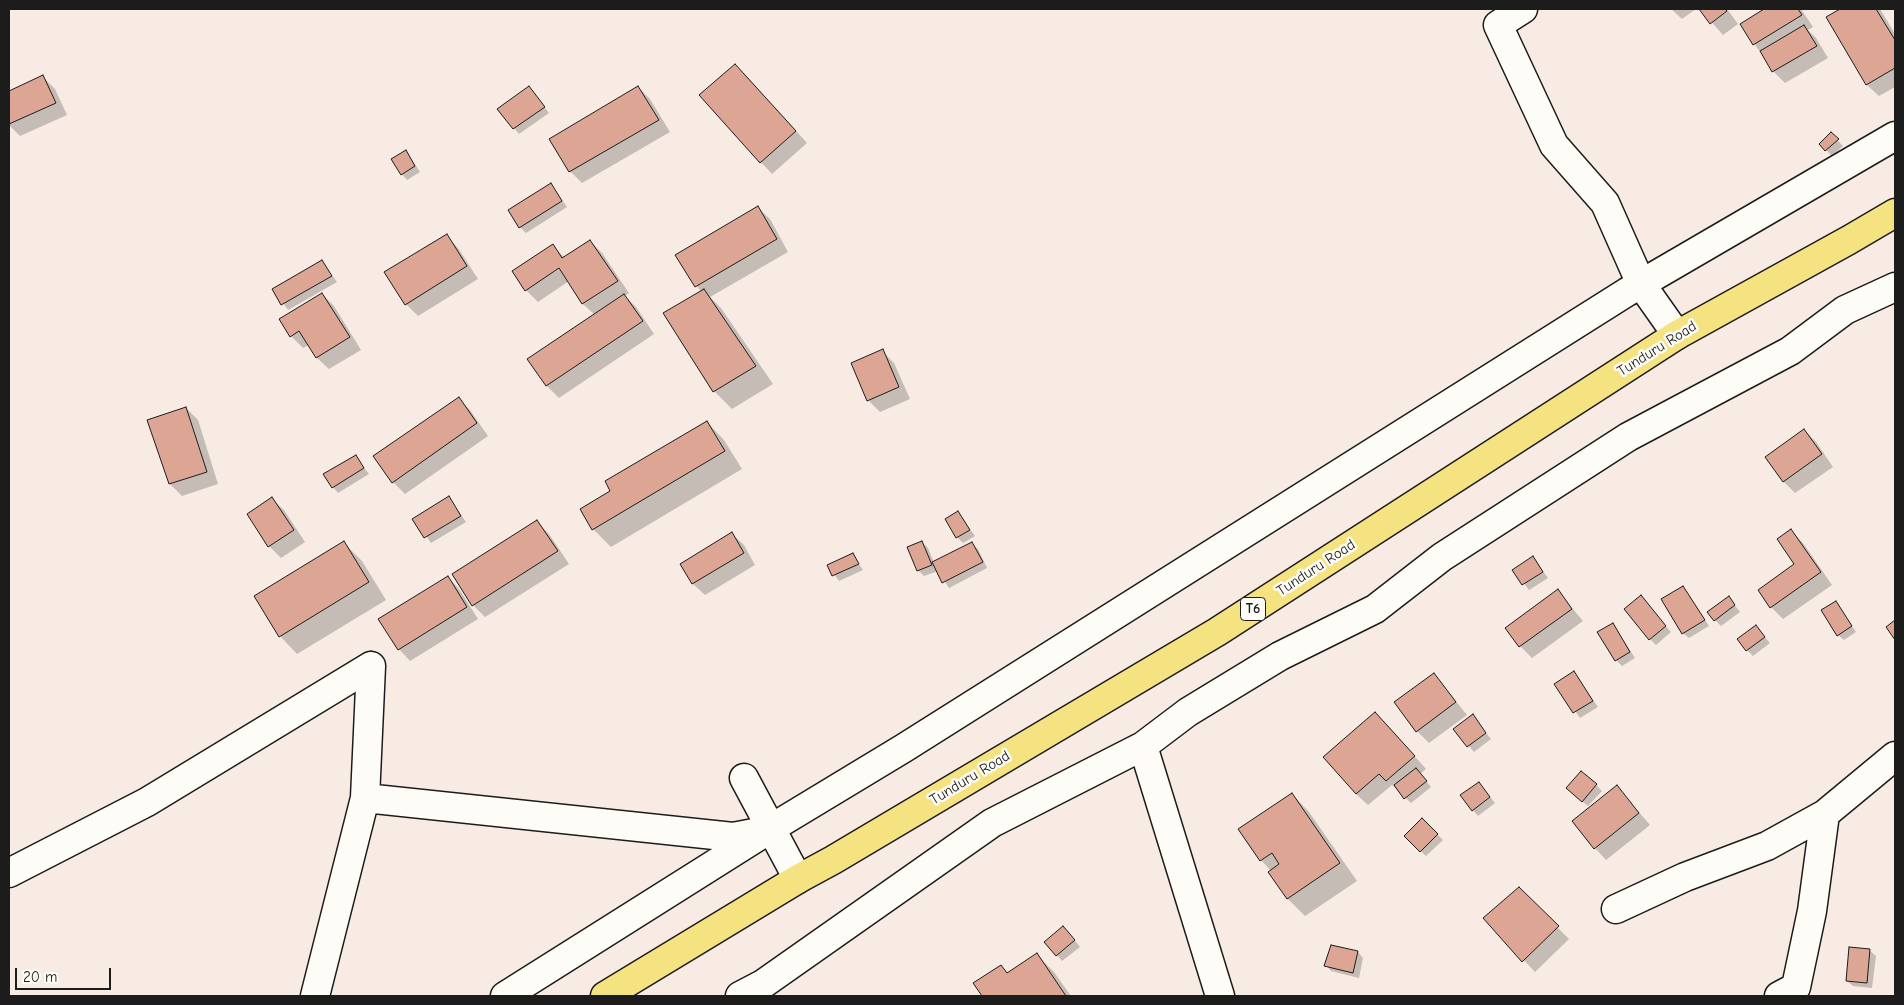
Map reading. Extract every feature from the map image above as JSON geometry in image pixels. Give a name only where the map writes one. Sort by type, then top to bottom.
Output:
[{"type":"highway","name":"Tunduru Road","points":[[605,996],[798,879],[1217,632],[1677,335],[1850,240],[1895,213]]},
{"type":"street","points":[[1523,9],[1498,24],[1554,145],[1605,203],[1641,284],[1677,335]]},
{"type":"street","points":[[505,996],[770,829],[904,748],[1641,284],[1895,136]]},
{"type":"street","points":[[759,992],[992,824],[1143,746],[1188,712],[1280,656],[1375,609],[1442,557],[1628,437],[1790,351],[1845,310],[1895,287]]},
{"type":"street","points":[[9,873],[147,802],[371,666],[365,798],[315,996]]},
{"type":"street","points":[[1143,746],[1220,996]]},
{"type":"street","points":[[1616,909],[1685,877],[1767,846],[1825,814],[1895,756]]},
{"type":"street","points":[[744,778],[798,879]]},
{"type":"street","points":[[365,798],[733,837],[770,829]]},
{"type":"street","points":[[1779,996],[1796,987],[1812,911],[1825,814]]},
{"type":"building","points":[[1699,9],[1725,9],[1727,11],[1710,24]]},
{"type":"building","points":[[1764,9],[1798,9],[1802,15],[1753,45],[1740,24]]},
{"type":"building","points":[[1840,9],[1876,9],[1895,40],[1895,68],[1866,85],[1826,17]]},
{"type":"building","points":[[1804,25],[1817,46],[1772,72],[1760,51]]},
{"type":"building","points":[[735,64],[796,131],[760,163],[699,95]]},
{"type":"building","points":[[43,75],[56,103],[9,124],[9,91]]},
{"type":"building","points":[[529,86],[545,107],[513,129],[497,109]]},
{"type":"building","points":[[638,86],[659,120],[569,172],[549,139]]},
{"type":"building","points":[[1831,132],[1839,139],[1825,151],[1819,144]]},
{"type":"building","points":[[406,150],[415,166],[401,175],[391,159]]},
{"type":"building","points":[[551,183],[562,201],[519,228],[508,210]]},
{"type":"building","points":[[758,206],[777,239],[695,287],[675,255]]},
{"type":"building","points":[[447,234],[467,266],[405,305],[384,272]]},
{"type":"building","points":[[590,240],[618,281],[582,304],[559,268],[525,291],[512,271],[553,244],[562,258]]},
{"type":"building","points":[[322,260],[332,276],[281,305],[272,289]]},
{"type":"building","points":[[704,289],[756,366],[713,392],[663,313]]},
{"type":"building","points":[[322,293],[350,337],[316,358],[299,331],[290,337],[279,319]]},
{"type":"building","points":[[624,294],[643,321],[546,386],[527,359]]},
{"type":"building","points":[[883,349],[899,387],[867,401],[851,363]]},
{"type":"building","points":[[459,397],[477,423],[392,483],[373,456]]},
{"type":"building","points":[[186,407],[207,472],[169,484],[147,420]]},
{"type":"building","points":[[707,421],[725,451],[592,530],[580,509],[610,491],[605,481]]},
{"type":"building","points":[[1804,429],[1822,454],[1783,482],[1765,457]]},
{"type":"building","points":[[356,455],[364,468],[332,488],[323,474]]},
{"type":"building","points":[[449,496],[461,516],[424,538],[412,519]]},
{"type":"building","points":[[272,497],[294,530],[268,547],[247,514]]},
{"type":"building","points":[[958,511],[970,530],[956,538],[945,519]]},
{"type":"building","points":[[537,520],[558,551],[472,606],[452,574]]},
{"type":"building","points":[[1791,529],[1821,572],[1770,608],[1758,590],[1794,564],[1777,539]]},
{"type":"building","points":[[732,532],[744,553],[692,584],[680,564]]},
{"type":"building","points":[[344,541],[369,582],[279,637],[254,596]]},
{"type":"building","points":[[922,541],[932,565],[917,571],[907,547]]},
{"type":"building","points":[[972,542],[983,562],[942,583],[932,562]]},
{"type":"building","points":[[853,553],[859,564],[832,576],[827,565]]},
{"type":"building","points":[[1533,556],[1543,572],[1522,585],[1512,570]]},
{"type":"building","points":[[448,576],[467,607],[398,650],[378,619]]},
{"type":"building","points":[[1683,586],[1705,620],[1682,634],[1661,599]]},
{"type":"building","points":[[1558,589],[1572,609],[1519,647],[1505,628]]},
{"type":"building","points":[[1641,595],[1666,626],[1649,640],[1624,609]]},
{"type":"building","points":[[1729,596],[1735,605],[1714,621],[1707,612]]},
{"type":"building","points":[[1836,601],[1852,626],[1837,636],[1821,610]]},
{"type":"building","points":[[1895,620],[1895,640],[1886,627]]},
{"type":"building","points":[[1613,623],[1630,652],[1615,661],[1597,632]]},
{"type":"building","points":[[1756,625],[1765,637],[1746,651],[1737,639]]},
{"type":"building","points":[[1574,671],[1593,701],[1573,713],[1554,684]]},
{"type":"building","points":[[1434,673],[1456,702],[1416,732],[1394,702]]},
{"type":"building","points":[[1375,712],[1415,756],[1386,781],[1379,774],[1356,794],[1323,757]]},
{"type":"building","points":[[1473,714],[1486,733],[1467,747],[1453,729]]},
{"type":"building","points":[[1416,768],[1427,781],[1404,799],[1394,785]]},
{"type":"building","points":[[1581,771],[1597,784],[1582,802],[1566,788]]},
{"type":"building","points":[[1479,782],[1490,797],[1472,811],[1460,795]]},
{"type":"building","points":[[1617,785],[1639,813],[1594,849],[1572,821]]},
{"type":"building","points":[[1292,793],[1340,863],[1287,899],[1268,872],[1279,864],[1272,853],[1260,861],[1238,829]]},
{"type":"building","points":[[1422,818],[1438,834],[1420,852],[1404,836]]},
{"type":"building","points":[[1519,887],[1559,926],[1522,962],[1483,918]]},
{"type":"building","points":[[1063,926],[1075,940],[1056,956],[1044,942]]},
{"type":"building","points":[[1331,945],[1358,951],[1353,973],[1324,966]]},
{"type":"building","points":[[1849,947],[1870,949],[1867,983],[1846,981]]},
{"type":"building","points":[[1037,953],[1066,996],[982,996],[973,983],[1001,965],[1007,973]]}]
